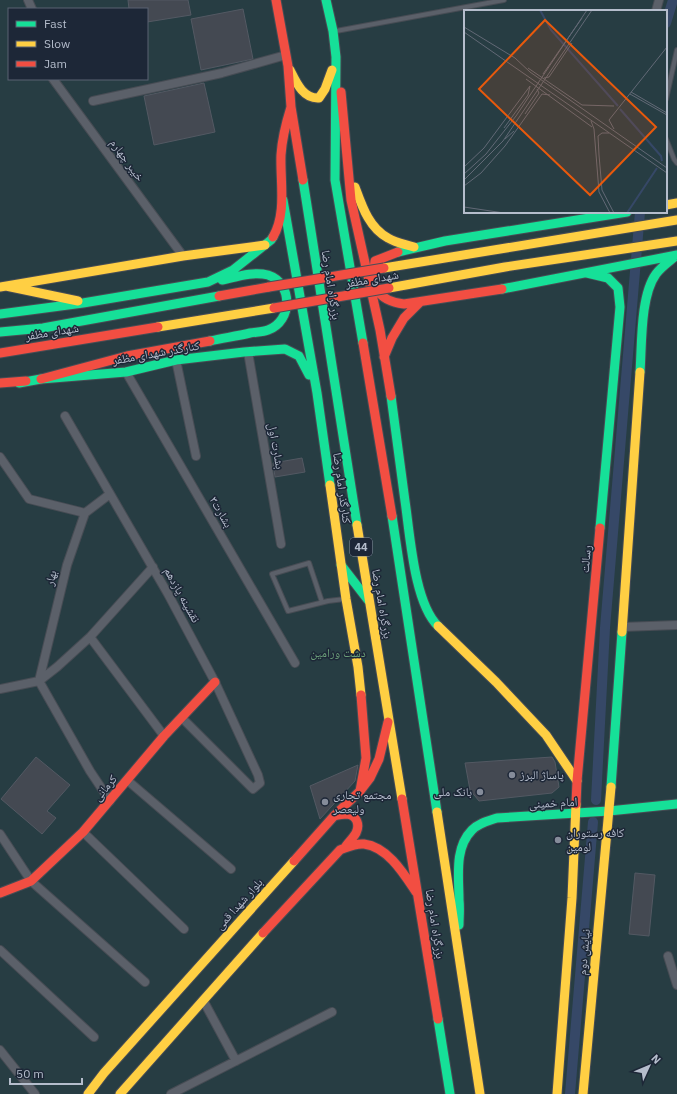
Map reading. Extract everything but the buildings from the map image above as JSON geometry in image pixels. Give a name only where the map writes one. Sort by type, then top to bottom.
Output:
[{"type":"main road","name":"بزرگراه امام رضا","points":[[276,0],[288,66],[291,107],[369,602],[450,1094]]},
{"type":"main road","name":"بزرگراه امام رضا","points":[[326,0],[333,32],[336,57],[336,180],[398,552],[416,680],[480,1094]]},
{"type":"main road","points":[[288,66],[301,90],[308,97],[316,99],[320,98],[325,89],[336,57]]},
{"type":"main road","points":[[336,57],[351,200],[380,330],[392,404],[411,544],[419,588],[425,605],[435,623],[496,682],[546,735],[578,781]]},
{"type":"main road","points":[[208,282],[233,270],[265,245],[275,234],[279,220],[282,189],[281,156],[284,128],[291,107]]},
{"type":"main road","points":[[348,169],[371,223],[384,236],[398,243],[417,248]]},
{"type":"main road","name":"کنارگذر امام رضا","points":[[282,189],[317,392],[346,599],[358,667],[366,758],[360,791]]},
{"type":"main road","points":[[621,213],[573,222],[447,241],[390,253],[375,261],[372,271],[374,285],[384,300],[394,304],[420,302],[481,293],[677,255]]},
{"type":"main road","name":"شهدای مظفر","points":[[0,332],[43,328],[269,287],[677,220]]},
{"type":"main road","name":"شهدای مظفر","points":[[0,354],[505,267],[677,241]]},
{"type":"main road","points":[[3,287],[183,256],[265,245]]},
{"type":"main road","points":[[610,811],[645,301],[652,278],[662,266],[677,255]]},
{"type":"main road","name":"رسالت","points":[[577,814],[578,781],[620,307],[618,288],[608,278],[586,273]]},
{"type":"main road","points":[[0,314],[83,303],[262,274],[276,279],[286,293],[288,304],[282,320],[269,330],[127,356],[41,379]]},
{"type":"main road","points":[[3,287],[54,295],[83,303]]},
{"type":"main road","points":[[384,358],[392,338],[404,318],[420,302]]},
{"type":"main road","name":"کنارگذر شهدای مظفر","points":[[0,388],[26,381],[41,379],[126,372],[176,360],[285,349],[299,356],[317,392]]},
{"type":"main road","points":[[0,383],[26,381]]},
{"type":"main road","points":[[341,565],[369,602]]},
{"type":"main road","name":"کرمانی","points":[[0,893],[31,881],[83,832],[164,736],[214,682]]},
{"type":"main road","name":"بلوار شهدا قمی","points":[[88,1094],[104,1073],[334,816],[360,791],[370,778],[379,759],[389,719]]},
{"type":"main road","name":"امام خمینی","points":[[458,944],[460,900],[459,865],[461,851],[465,840],[474,828],[485,821],[497,818],[577,814],[677,804]]},
{"type":"main road","name":"نیایش دوم","points":[[583,1094],[610,811]]},
{"type":"main road","points":[[120,1094],[203,1000],[356,834],[358,827],[355,818],[346,814],[334,816]]},
{"type":"main road","name":"نیایش دوم","points":[[556,1094],[572,897],[577,814]]},
{"type":"main road","points":[[346,846],[369,844],[382,852],[395,862],[404,873],[418,896]]},
{"type":"street","points":[[656,10],[659,0]]},
{"type":"street","points":[[93,100],[222,73],[286,55]]},
{"type":"street","name":"خیبر چهارم","points":[[54,80],[183,256]]},
{"type":"street","points":[[573,222],[585,213]]},
{"type":"street","name":"بشارت اول","points":[[248,352],[281,544]]},
{"type":"street","points":[[176,360],[196,456]]},
{"type":"street","name":"بشارت۳","points":[[126,372],[295,663]]},
{"type":"street","name":"نقشینه یازدهم","points":[[65,416],[168,594],[214,682],[258,775],[260,783],[253,789],[182,718]]},
{"type":"street","points":[[0,458],[29,499],[85,513],[110,494]]},
{"type":"street","name":"بهار","points":[[39,681],[67,565],[85,513]]},
{"type":"street","points":[[0,689],[39,681],[58,667],[90,637],[153,567]]},
{"type":"street","points":[[622,626],[677,625]]},
{"type":"street","points":[[90,637],[164,736]]},
{"type":"street","points":[[39,681],[90,771],[110,801]]},
{"type":"street","points":[[127,780],[231,869]]},
{"type":"street","points":[[83,832],[184,928]]},
{"type":"street","points":[[0,834],[31,881],[145,982]]},
{"type":"street","points":[[0,950],[94,1038]]},
{"type":"street","points":[[668,956],[677,985]]},
{"type":"street","points":[[203,1000],[236,1061]]},
{"type":"street","points":[[171,1094],[332,1012]]},
{"type":"street","points":[[0,1050],[35,1094]]},
{"type":"lane","points":[[333,32],[504,0]]},
{"type":"lane","points":[[667,95],[677,50]]},
{"type":"lane","points":[[667,142],[677,163]]},
{"type":"lane","points":[[322,602],[309,563],[272,574],[288,611],[322,602],[346,599]]},
{"type":"green space","name":"دشت ورامین","points":[[0,0],[677,0],[677,1094],[0,1094]]},
{"type":"waterway","points":[[667,20],[673,0]]},
{"type":"waterway","points":[[596,800],[605,628],[640,213]]},
{"type":"waterway","points":[[570,1094],[593,822]]},
{"type":"traffic: fast","points":[[326,0],[333,31],[336,57],[335,180],[363,343]]},
{"type":"traffic: fast","points":[[303,180],[357,525]]},
{"type":"traffic: fast","points":[[283,200],[317,393],[330,485]]},
{"type":"traffic: fast","points":[[398,252],[445,241],[621,213]]},
{"type":"traffic: fast","points":[[0,314],[83,303],[208,282],[233,270],[273,237]]},
{"type":"traffic: fast","points":[[640,372],[644,308],[647,295],[656,274],[663,266],[677,255]]},
{"type":"traffic: fast","points":[[502,289],[677,255]]},
{"type":"traffic: fast","points":[[587,273],[608,278],[618,288],[620,307],[600,528]]},
{"type":"traffic: fast","points":[[210,341],[268,330],[282,319],[286,311],[286,294],[276,279],[268,275],[251,274],[222,280]]},
{"type":"traffic: fast","points":[[0,332],[43,328],[219,296]]},
{"type":"traffic: fast","points":[[19,383],[41,379],[126,372],[176,360],[285,349],[299,356],[309,375]]},
{"type":"traffic: fast","points":[[391,396],[414,567],[423,601],[430,615],[438,626]]},
{"type":"traffic: fast","points":[[392,516],[437,812]]},
{"type":"traffic: fast","points":[[341,565],[368,600]]},
{"type":"traffic: fast","points":[[611,787],[622,632]]},
{"type":"traffic: fast","points":[[459,925],[458,872],[462,845],[472,830],[484,822],[497,818],[609,811],[677,804]]},
{"type":"traffic: fast","points":[[438,1019],[450,1094]]},
{"type":"traffic: slow","points":[[290,70],[304,93],[313,98],[319,98],[325,89],[332,70]]},
{"type":"traffic: slow","points":[[355,187],[367,216],[381,234],[391,240],[414,247]]},
{"type":"traffic: slow","points":[[667,205],[677,203]]},
{"type":"traffic: slow","points":[[384,268],[677,220]]},
{"type":"traffic: slow","points":[[389,288],[505,267],[677,241]]},
{"type":"traffic: slow","points":[[0,287],[183,256],[265,245]]},
{"type":"traffic: slow","points":[[6,286],[78,301]]},
{"type":"traffic: slow","points":[[158,327],[274,308]]},
{"type":"traffic: slow","points":[[622,632],[640,372]]},
{"type":"traffic: slow","points":[[330,485],[361,695]]},
{"type":"traffic: slow","points":[[357,525],[402,799]]},
{"type":"traffic: slow","points":[[438,626],[496,682],[546,735],[577,781]]},
{"type":"traffic: slow","points":[[583,1094],[611,787]]},
{"type":"traffic: slow","points":[[557,1094],[572,898],[576,804]]},
{"type":"traffic: slow","points":[[437,812],[480,1094]]},
{"type":"traffic: slow","points":[[88,1094],[104,1073],[294,861]]},
{"type":"traffic: slow","points":[[120,1094],[263,933]]},
{"type":"traffic: jam","points":[[276,0],[288,66],[291,107],[303,180]]},
{"type":"traffic: jam","points":[[341,92],[351,200],[380,330],[391,396]]},
{"type":"traffic: jam","points":[[273,237],[280,218],[282,197],[281,155],[284,131],[291,107]]},
{"type":"traffic: jam","points":[[398,252],[375,261],[375,285],[382,296],[388,300],[404,304],[502,289]]},
{"type":"traffic: jam","points":[[269,287],[384,268]]},
{"type":"traffic: jam","points":[[219,296],[269,287]]},
{"type":"traffic: jam","points":[[274,308],[389,288]]},
{"type":"traffic: jam","points":[[384,357],[392,338],[404,318],[420,302]]},
{"type":"traffic: jam","points":[[0,353],[158,327]]},
{"type":"traffic: jam","points":[[41,379],[127,356],[210,341]]},
{"type":"traffic: jam","points":[[363,343],[392,516]]},
{"type":"traffic: jam","points":[[0,383],[26,381]]},
{"type":"traffic: jam","points":[[576,804],[600,528]]},
{"type":"traffic: jam","points":[[0,893],[31,881],[83,832],[164,736],[215,682]]},
{"type":"traffic: jam","points":[[360,791],[366,758],[361,695]]},
{"type":"traffic: jam","points":[[294,861],[334,816],[360,791],[370,778],[379,759],[388,722]]},
{"type":"traffic: jam","points":[[402,799],[438,1019]]},
{"type":"traffic: jam","points":[[334,816],[347,814],[353,816],[357,821],[358,827],[356,833],[346,846]]},
{"type":"traffic: jam","points":[[263,933],[340,850],[355,845],[364,844],[381,850],[401,870],[416,892]]},
{"type":"place","name":"پاساژ البرز","points":[[512,775]]},
{"type":"place","name":"بانک ملی","points":[[480,792]]},
{"type":"place","name":"مجتمع تجاری ولیعصر","points":[[325,802]]},
{"type":"place","name":"کافه رستوران لومین","points":[[558,840]]}]
